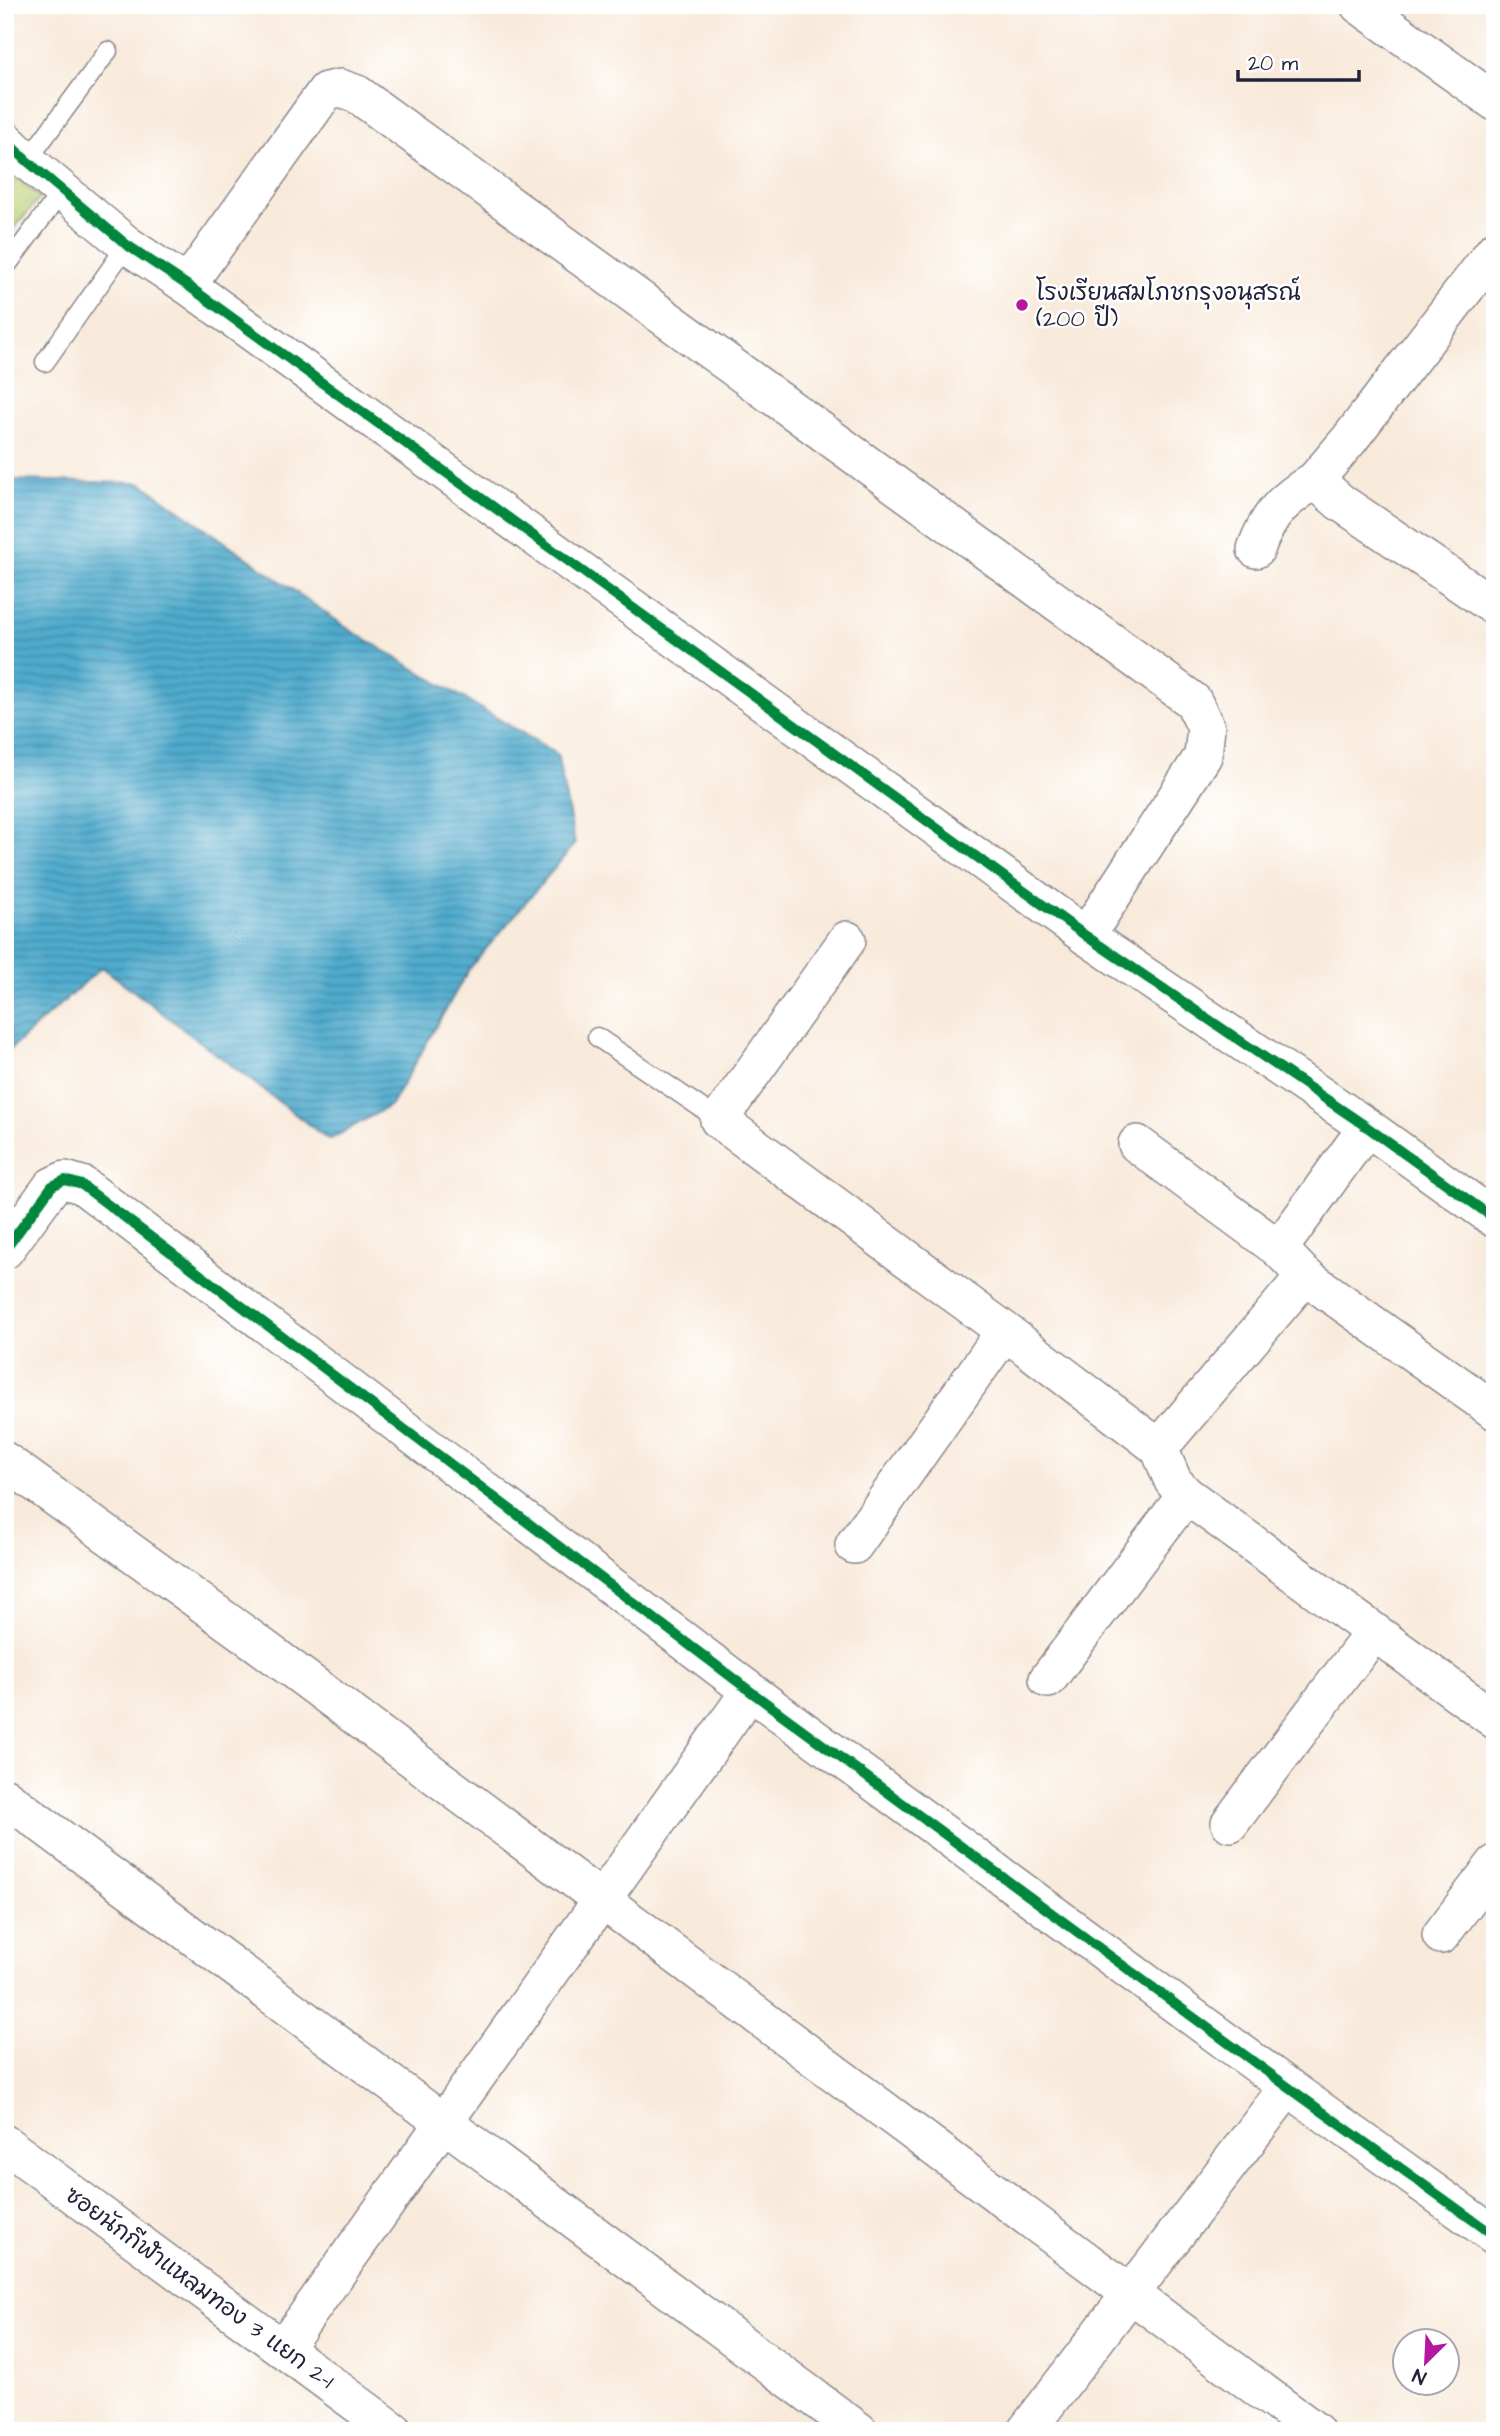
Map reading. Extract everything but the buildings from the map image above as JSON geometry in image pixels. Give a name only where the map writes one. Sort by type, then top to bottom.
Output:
[{"type":"street","points":[[1359,5],[1495,102]]},
{"type":"street","points":[[187,285],[326,91],[340,88],[356,93],[1194,701],[1206,727],[1203,755],[1086,936]]},
{"type":"street","points":[[16,150],[127,246],[187,285],[1086,936],[1367,1127],[1495,1219]]},
{"type":"street","points":[[1255,549],[1264,526],[1273,513],[1290,496],[1315,480],[1484,287],[1495,250]]},
{"type":"street","points":[[1315,480],[1340,502],[1495,607]]},
{"type":"street","points":[[847,940],[719,1120],[1159,1448],[1173,1481],[1185,1495],[1495,1720]]},
{"type":"street","points":[[1279,1249],[1367,1127]]},
{"type":"street","points":[[1138,1144],[1279,1249],[1305,1276],[1495,1410]]},
{"type":"street","points":[[5,1250],[52,1186],[65,1180],[82,1185],[750,1691],[1495,2236]]},
{"type":"street","points":[[1159,1448],[1305,1276]]},
{"type":"street","points":[[854,1545],[1005,1331]]},
{"type":"street","points":[[5,1461],[272,1654],[1315,2431]]},
{"type":"street","points":[[1048,1679],[1185,1495]]},
{"type":"street","points":[[1230,1823],[1374,1632]]},
{"type":"street","points":[[283,2349],[750,1691]]},
{"type":"street","points":[[5,1797],[859,2431]]},
{"type":"street","points":[[1441,1935],[1495,1864]]},
{"type":"street","points":[[1026,2431],[1288,2087]]},
{"type":"street","name":"ซอยนักกีฬาแหลมทอง 3 แยก 2-1","points":[[5,2144],[394,2431]]},
{"type":"lane","points":[[16,150],[108,51]]},
{"type":"lane","points":[[5,268],[62,191]]},
{"type":"lane","points":[[45,362],[127,246]]},
{"type":"lane","points":[[597,1037],[719,1120]]},
{"type":"green space","points":[[5,169],[41,197],[5,238]]},
{"type":"water","points":[[5,480],[141,483],[350,630],[557,754],[575,844],[469,969],[391,1105],[329,1140],[102,967],[5,1054]]},
{"type":"cycle path","points":[[5,140],[127,245],[187,285],[1086,936],[1367,1127],[1495,1219]]},
{"type":"cycle path","points":[[5,1250],[52,1186],[65,1180],[82,1185],[750,1691],[1495,2236]]},
{"type":"place","name":"โรงเรียนสมโภชกรุงอนุสรณ์ (200 ปี)","points":[[1022,305]]}]
